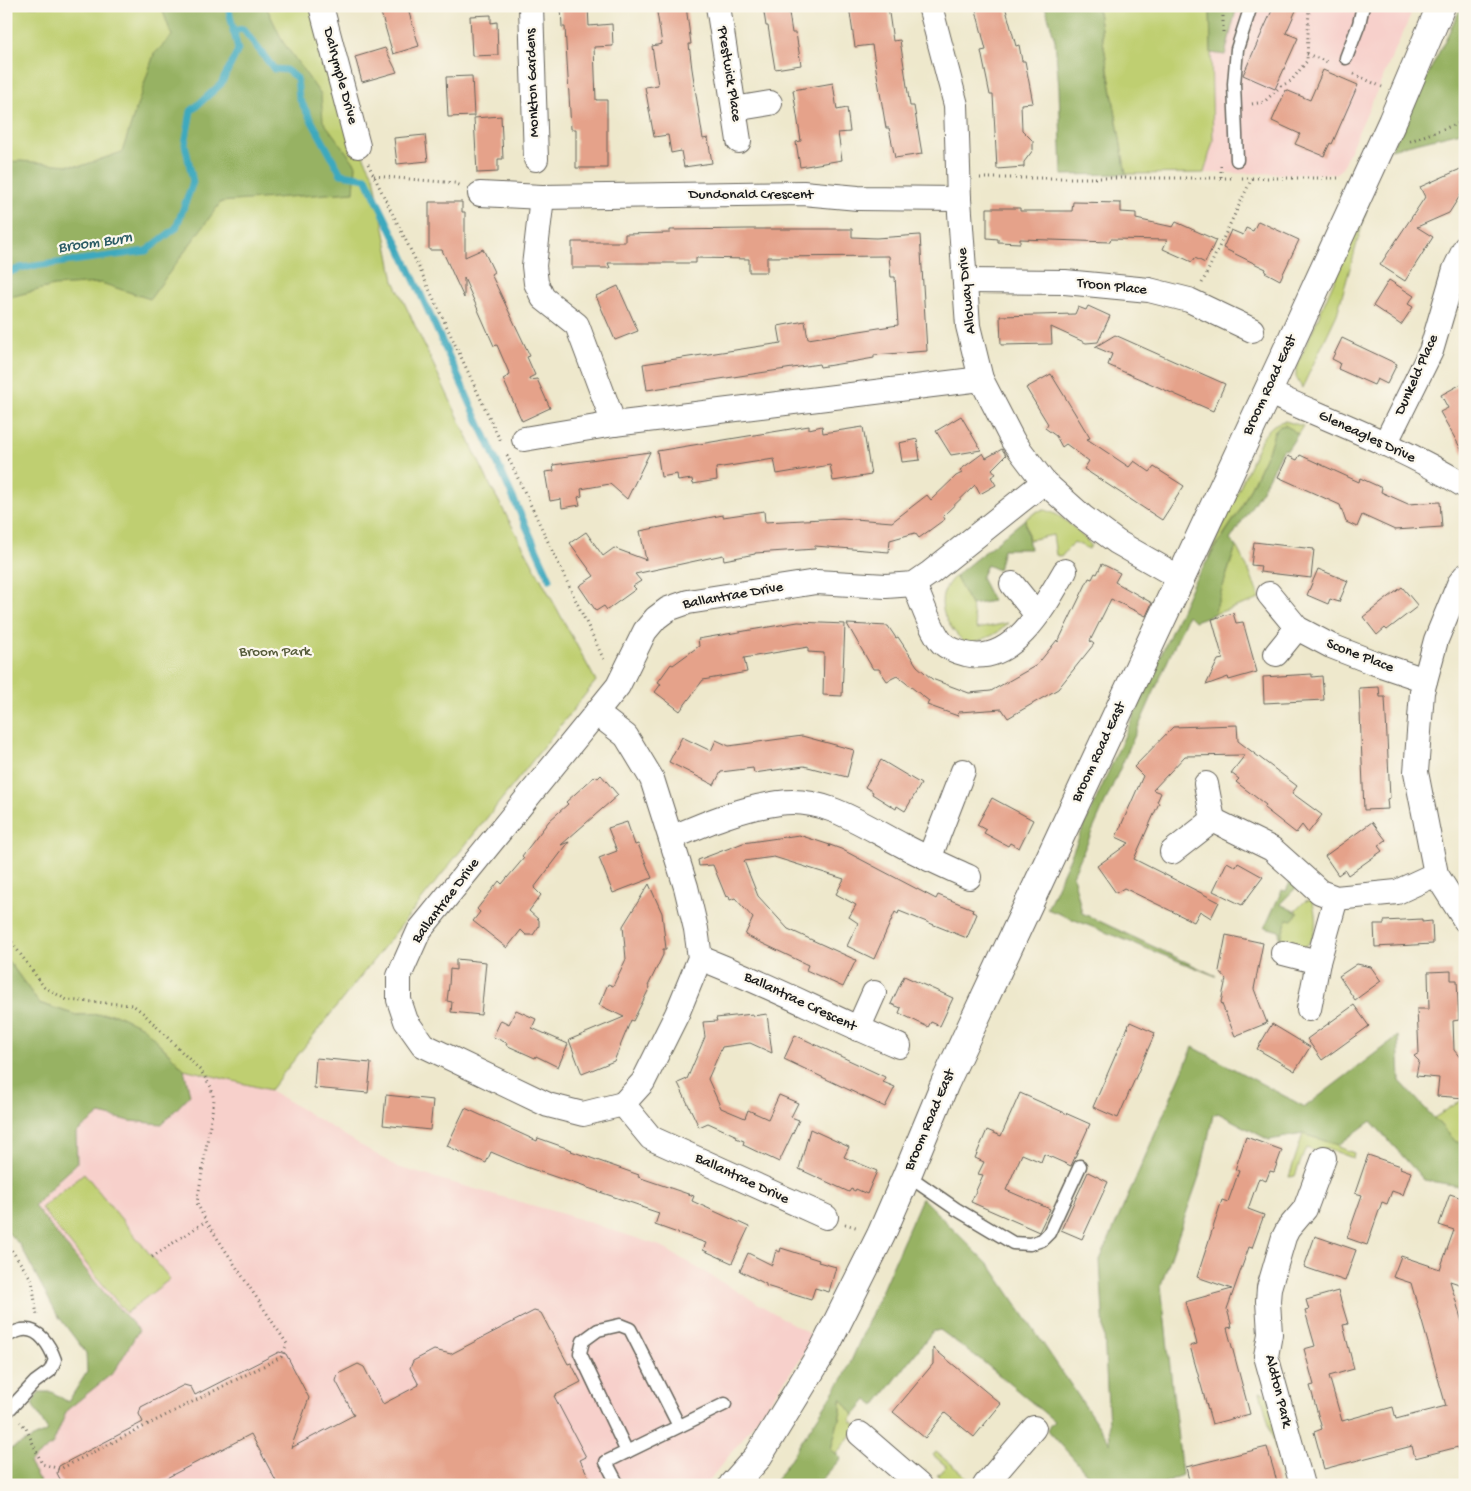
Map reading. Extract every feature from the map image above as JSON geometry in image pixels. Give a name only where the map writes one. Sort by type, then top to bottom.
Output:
[{"type":"street","name":"Dalrymple Drive","points":[[321,6],[358,146]]},
{"type":"street","name":"Monkton Gardens","points":[[531,6],[536,159]]},
{"type":"street","name":"Prestwick Place","points":[[718,6],[739,141]]},
{"type":"street","name":"Alloway Drive","points":[[930,6],[956,105],[959,189],[968,326],[981,379],[1013,441],[1044,482],[1083,516],[1117,542],[1180,578]]},
{"type":"street","name":"Broom Road East","points":[[734,1485],[757,1458],[824,1349],[881,1235],[945,1083],[1267,392],[1371,166],[1441,6]]},
{"type":"street","points":[[734,109],[770,103]]},
{"type":"street","name":"Dundonald Crescent","points":[[480,194],[542,197],[803,193],[858,198],[959,189]]},
{"type":"street","points":[[542,197],[534,266],[536,283],[543,298],[577,325],[614,424]]},
{"type":"street","name":"Dunkeld Place","points":[[1385,444],[1431,351],[1455,269],[1465,248]]},
{"type":"street","name":"Troon Place","points":[[965,281],[1064,282],[1149,290],[1193,302],[1252,330]]},
{"type":"street","points":[[514,444],[614,424],[981,379]]},
{"type":"street","name":"Gleneagles Drive","points":[[1267,392],[1385,444],[1465,486]]},
{"type":"street","points":[[1044,482],[914,584],[941,642],[954,651],[979,656],[1010,645],[1037,616],[1065,571]]},
{"type":"street","points":[[1465,576],[1459,584],[1436,640],[1425,680],[1422,692],[1416,772],[1436,874],[1465,920]]},
{"type":"street","name":"Ballantrae Drive","points":[[826,1218],[651,1138],[623,1104],[583,1114],[548,1105],[423,1045],[406,1021],[399,1000],[399,976],[419,932],[618,686],[645,631],[656,618],[668,609],[688,602],[816,582],[876,586],[914,584]]},
{"type":"street","points":[[1012,584],[1037,616]]},
{"type":"street","name":"Scone Place","points":[[1269,594],[1298,628],[1332,646],[1425,680]]},
{"type":"street","points":[[1276,654],[1298,628]]},
{"type":"street","points":[[596,713],[626,736],[652,779],[686,887],[696,929],[700,958],[676,1014],[642,1082],[623,1104]]},
{"type":"street","points":[[929,859],[963,771]]},
{"type":"street","points":[[1206,784],[1213,820]]},
{"type":"street","points":[[671,838],[722,816],[780,802],[811,804],[842,813],[929,859],[968,877]]},
{"type":"street","points":[[1213,820],[1272,849],[1320,892],[1336,898],[1397,892],[1436,874]]},
{"type":"street","points":[[1172,852],[1213,820]]},
{"type":"street","points":[[1309,1009],[1318,962],[1336,898]]},
{"type":"street","points":[[1283,953],[1318,962]]},
{"type":"street","name":"Ballantrae Crescent","points":[[700,958],[746,976],[858,1029],[899,1046]]},
{"type":"street","points":[[858,1029],[874,993]]},
{"type":"street","name":"Aldton Park","points":[[1302,1485],[1266,1356],[1270,1334],[1268,1301],[1269,1288],[1284,1237],[1288,1229],[1305,1209],[1324,1158]]},
{"type":"street","points":[[985,1485],[1034,1428]]},
{"type":"street","points":[[860,1434],[919,1485]]},
{"type":"lane","points":[[1237,160],[1234,84],[1237,48],[1251,6]]},
{"type":"lane","points":[[1346,58],[1359,24],[1363,6]]},
{"type":"lane","points":[[907,1175],[956,1209],[1013,1243],[1030,1244],[1042,1240],[1049,1233],[1080,1166]]},
{"type":"lane","points":[[627,1452],[580,1352],[583,1342],[598,1330],[620,1325],[630,1330],[679,1426]]},
{"type":"lane","points":[[6,1336],[23,1329],[39,1334],[50,1346],[55,1360],[50,1371],[35,1382],[8,1411]]},
{"type":"lane","points":[[618,1485],[606,1462],[725,1404]]},
{"type":"path","points":[[1235,106],[1264,102],[1281,86],[1291,81],[1307,61],[1309,6]]},
{"type":"path","points":[[959,189],[1252,178],[1371,166],[1465,121]]},
{"type":"path","points":[[358,146],[414,257],[500,440]]},
{"type":"path","points":[[374,176],[455,183],[480,194]]},
{"type":"path","points":[[1193,302],[1252,178]]},
{"type":"path","points":[[514,444],[618,686]]},
{"type":"path","points":[[6,934],[44,986],[67,1000],[133,1005],[201,1071],[211,1087],[214,1100],[197,1203],[206,1221],[287,1344],[281,1357],[60,1469],[42,1464],[26,1428],[8,1411]]},
{"type":"path","points":[[826,1218],[881,1235]]},
{"type":"path","points":[[152,1257],[206,1221]]},
{"type":"path","points":[[6,1242],[32,1280],[39,1334]]},
{"type":"shaded area","points":[[1237,6],[1412,6],[1410,17],[1342,168],[1336,174],[1204,173],[1213,141],[1211,53],[1225,55]]},
{"type":"shaded area","points":[[184,1069],[270,1090],[397,1167],[570,1216],[660,1246],[810,1334],[806,1351],[740,1442],[705,1485],[42,1485],[29,1464],[53,1444],[67,1410],[119,1334],[34,1206],[77,1163],[76,1133],[100,1114],[130,1121],[190,1095]]},
{"type":"green space","name":"Broom Park","points":[[6,6],[323,6],[358,146],[374,176],[394,281],[491,487],[596,681],[270,1090],[184,1069],[161,1045],[115,1014],[76,1015],[39,1003],[6,960]]},
{"type":"green space","points":[[161,6],[266,6],[283,42],[321,95],[323,121],[356,165],[354,192],[221,202],[150,299],[101,283],[54,286],[6,298],[6,162],[20,161],[81,166],[122,152],[154,54],[172,36]]},
{"type":"green space","points":[[1045,6],[1097,6],[1126,174],[1062,175],[1059,88],[1055,40]]},
{"type":"green space","points":[[1097,6],[1210,6],[1213,141],[1204,173],[1126,174]]},
{"type":"green space","points":[[1210,6],[1237,6],[1225,55],[1211,53]]},
{"type":"green space","points":[[1462,6],[1465,6],[1465,131],[1391,149]]},
{"type":"green space","points":[[1369,201],[1337,314],[1302,388],[1296,377],[1296,368]]},
{"type":"green space","points":[[1465,269],[1465,308],[1457,305]]},
{"type":"green space","points":[[1285,421],[1303,426],[1298,434],[1285,425],[1278,427],[1240,510],[1208,558],[1261,440],[1274,425]]},
{"type":"green space","points":[[1285,425],[1298,434],[1288,449],[1282,450],[1262,490],[1230,540],[1236,546],[1214,614],[1194,621],[1188,615],[1073,875],[1082,913],[1216,976],[1047,909],[1193,583],[1240,510],[1269,449],[1274,433],[1278,427]]},
{"type":"green space","points":[[1038,511],[1052,512],[1070,524],[1091,545],[1089,549],[1074,542],[1061,557],[1056,555],[1053,535],[1029,540],[1025,519]]},
{"type":"green space","points":[[1025,519],[1030,549],[1003,549],[998,570],[987,565],[981,578],[993,601],[971,605],[955,576]]},
{"type":"green space","points":[[1236,546],[1249,571],[1260,599],[1214,614]]},
{"type":"green space","points":[[955,576],[971,605],[977,629],[1008,623],[1004,628],[983,639],[965,643],[951,627],[943,611],[943,593]]},
{"type":"green space","points":[[1293,876],[1299,885],[1280,904],[1298,913],[1292,920],[1287,919],[1280,941],[1279,931],[1265,927],[1282,890],[1286,891]]},
{"type":"green space","points":[[1312,900],[1315,914],[1315,929],[1309,942],[1304,947],[1296,949],[1280,946],[1287,919],[1297,913],[1294,912],[1305,901]]},
{"type":"green space","points":[[6,960],[39,1003],[76,1015],[115,1014],[143,1027],[184,1069],[190,1095],[162,1124],[130,1121],[100,1114],[76,1133],[77,1163],[34,1206],[106,1295],[139,1330],[114,1372],[67,1410],[53,1444],[29,1463],[42,1485],[6,1485],[6,1451],[48,1431],[32,1404],[39,1392],[52,1392],[68,1402],[87,1372],[86,1353],[56,1313],[20,1245],[6,1231]]},
{"type":"green space","points":[[1398,1036],[1400,1081],[1456,1142],[1465,1142],[1465,1187],[1424,1180],[1371,1121],[1338,1145],[1303,1134],[1269,1140],[1218,1113],[1213,1115],[1201,1171],[1161,1285],[1182,1475],[1160,1485],[1097,1485],[1047,1429],[1054,1421],[981,1360],[940,1330],[932,1332],[875,1406],[867,1400],[854,1415],[841,1398],[841,1411],[831,1449],[841,1458],[817,1485],[771,1485],[777,1479],[845,1375],[922,1198],[992,1268],[1110,1443],[1100,1260],[1193,1047],[1305,1107]]},
{"type":"green space","points":[[1465,1098],[1465,1142],[1456,1142],[1434,1118]]},
{"type":"green space","points":[[1303,1134],[1338,1145],[1338,1147],[1354,1153],[1353,1158],[1326,1148],[1324,1154],[1306,1148],[1295,1176],[1289,1177]]},
{"type":"green space","points":[[84,1173],[170,1279],[126,1313],[41,1208]]},
{"type":"green space","points":[[1260,1392],[1268,1395],[1287,1470],[1282,1472]]},
{"type":"green space","points":[[841,1397],[854,1415],[850,1420],[858,1426],[836,1454],[831,1449],[841,1411]]},
{"type":"green space","points":[[936,1452],[970,1480],[965,1485],[947,1485],[937,1476],[946,1466],[933,1455]]},
{"type":"building","points":[[379,6],[407,6],[419,46],[393,54]]},
{"type":"building","points":[[561,6],[588,6],[589,26],[612,24],[613,46],[594,47],[596,100],[607,100],[607,168],[576,168],[576,129],[571,129],[565,27],[562,27]]},
{"type":"building","points":[[656,6],[686,6],[692,69],[703,139],[708,138],[712,163],[684,167],[681,151],[671,153],[668,135],[654,137],[645,87],[658,85],[652,46],[662,44]]},
{"type":"building","points":[[763,6],[788,6],[792,33],[796,33],[801,65],[775,69]]},
{"type":"building","points":[[849,6],[888,6],[893,41],[900,40],[910,106],[914,106],[922,154],[895,158],[889,128],[886,128],[872,45],[855,47]]},
{"type":"building","points":[[975,6],[1005,6],[1016,46],[1019,45],[1022,61],[1025,61],[1033,103],[1021,104],[1022,130],[1033,141],[1033,150],[1024,162],[1024,167],[997,169],[993,95],[990,95],[981,51],[986,50]]},
{"type":"building","points":[[1274,6],[1298,6],[1286,33],[1298,38],[1275,89],[1243,75]]},
{"type":"building","points":[[491,15],[491,23],[497,22],[498,55],[472,56],[470,16]]},
{"type":"building","points":[[385,48],[397,72],[362,82],[355,57]]},
{"type":"building","points":[[1323,70],[1358,85],[1332,144],[1330,143],[1324,156],[1295,144],[1300,134],[1272,121],[1286,90],[1310,100]]},
{"type":"building","points":[[472,76],[474,116],[448,117],[446,77]]},
{"type":"building","points":[[833,83],[837,110],[847,108],[850,132],[838,133],[842,160],[800,167],[796,142],[801,141],[793,90]]},
{"type":"building","points":[[501,116],[503,159],[498,159],[498,172],[477,173],[474,118]]},
{"type":"building","points":[[425,135],[428,161],[397,164],[394,138]]},
{"type":"building","points":[[1465,167],[1465,188],[1449,213],[1417,227],[1433,237],[1405,281],[1380,265],[1425,197],[1420,187]]},
{"type":"building","points":[[429,202],[462,202],[462,212],[465,212],[465,257],[483,249],[494,272],[491,274],[530,356],[527,357],[535,375],[529,378],[529,380],[537,379],[550,408],[522,421],[503,379],[510,375],[497,345],[494,346],[464,278],[464,298],[442,250],[429,250]]},
{"type":"building","points":[[1073,202],[1121,203],[1121,212],[1136,213],[1136,219],[1173,227],[1176,222],[1216,240],[1205,263],[1195,258],[1192,262],[1163,249],[1167,240],[1111,239],[1110,242],[1020,239],[1020,243],[998,242],[998,239],[987,238],[987,208],[1020,208],[1020,211],[1072,211]]},
{"type":"building","points":[[1258,221],[1299,240],[1280,280],[1265,272],[1266,269],[1223,248],[1231,230],[1243,235],[1246,228],[1253,231]]},
{"type":"building","points":[[852,229],[852,237],[876,238],[920,235],[927,351],[874,355],[874,358],[820,367],[819,364],[647,390],[643,364],[781,343],[778,326],[805,321],[808,339],[898,325],[895,277],[891,277],[889,256],[767,257],[767,272],[749,272],[749,259],[696,258],[696,263],[608,263],[610,268],[572,268],[572,242],[625,242],[625,234],[670,233],[670,230]]},
{"type":"building","points":[[1389,280],[1414,296],[1408,304],[1413,307],[1401,325],[1373,306]]},
{"type":"building","points":[[618,286],[638,331],[615,340],[596,296]]},
{"type":"building","points":[[1088,306],[1110,316],[1098,342],[1086,343],[1051,327],[1052,344],[1001,345],[1000,316],[1075,314],[1078,307],[1086,310]]},
{"type":"building","points":[[1115,335],[1225,384],[1213,411],[1108,365],[1112,354],[1095,347]]},
{"type":"building","points":[[1342,338],[1397,364],[1387,384],[1377,379],[1374,385],[1338,369],[1340,363],[1332,359]]},
{"type":"building","points":[[1051,374],[1090,438],[1087,439],[1129,467],[1134,461],[1150,472],[1154,467],[1184,486],[1162,520],[1084,469],[1089,461],[1066,444],[1062,447],[1056,436],[1045,428],[1048,424],[1026,388]]},
{"type":"building","points":[[1465,382],[1465,456],[1440,412],[1448,408],[1441,395]]},
{"type":"building","points":[[961,416],[981,450],[951,455],[936,431]]},
{"type":"building","points":[[809,426],[809,429],[822,426],[823,433],[863,427],[871,475],[833,481],[830,465],[777,474],[774,459],[716,468],[717,480],[693,484],[692,479],[678,481],[677,474],[661,477],[657,451]]},
{"type":"building","points":[[917,439],[920,460],[902,462],[899,443]]},
{"type":"building","points":[[1002,449],[1006,455],[992,469],[996,474],[991,477],[996,485],[980,494],[975,485],[943,516],[945,519],[919,538],[915,533],[890,540],[889,552],[815,546],[815,549],[755,553],[724,560],[723,555],[635,574],[641,581],[633,586],[636,589],[607,610],[604,606],[596,611],[579,586],[594,576],[570,543],[586,532],[603,556],[614,548],[646,560],[640,531],[723,515],[723,517],[764,511],[765,522],[842,518],[892,522],[927,495],[931,500],[956,476],[962,473],[960,470],[983,453],[986,458]]},
{"type":"building","points":[[650,452],[627,499],[610,484],[581,489],[582,496],[578,497],[580,505],[562,508],[561,499],[550,501],[545,472],[554,471],[553,465]]},
{"type":"building","points":[[1300,455],[1359,482],[1360,478],[1382,488],[1381,492],[1408,504],[1440,502],[1442,527],[1395,530],[1362,515],[1357,527],[1346,522],[1340,505],[1278,477],[1288,456],[1297,460]]},
{"type":"building","points":[[1254,542],[1314,549],[1311,578],[1260,572],[1261,566],[1251,565]]},
{"type":"building","points":[[1102,564],[1120,573],[1115,582],[1152,603],[1146,616],[1111,599],[1090,641],[1094,644],[1058,689],[1008,718],[1002,709],[959,712],[958,716],[927,705],[929,701],[897,676],[887,681],[879,669],[873,669],[847,624],[888,626],[896,638],[898,637],[917,666],[932,679],[969,693],[991,691],[1037,665],[1057,640],[1058,642],[1089,578],[1092,579],[1095,573],[1097,574]]},
{"type":"building","points":[[1318,569],[1348,581],[1339,602],[1330,599],[1328,604],[1307,595]]},
{"type":"building","points":[[1402,587],[1418,606],[1387,630],[1385,628],[1377,635],[1363,617]]},
{"type":"building","points":[[1233,613],[1236,623],[1243,622],[1257,672],[1229,680],[1228,677],[1206,685],[1218,660],[1223,659],[1212,619]]},
{"type":"building","points":[[798,622],[845,624],[842,696],[823,695],[824,653],[808,652],[808,647],[744,658],[747,672],[703,680],[680,711],[655,692],[661,684],[658,682],[671,664],[673,665],[699,646],[698,639]]},
{"type":"building","points":[[1312,674],[1312,677],[1322,676],[1324,700],[1264,703],[1263,677]]},
{"type":"building","points":[[1379,687],[1380,697],[1385,697],[1390,798],[1387,799],[1388,809],[1364,810],[1359,688]]},
{"type":"building","points":[[1237,725],[1238,741],[1297,786],[1292,793],[1322,815],[1308,833],[1302,825],[1296,833],[1264,808],[1266,805],[1236,782],[1239,779],[1231,773],[1245,755],[1185,756],[1153,790],[1161,793],[1157,802],[1159,803],[1134,859],[1219,902],[1211,918],[1200,911],[1194,922],[1124,888],[1116,893],[1097,866],[1129,843],[1116,837],[1143,776],[1134,767],[1173,727]]},
{"type":"building","points":[[802,736],[854,750],[847,777],[804,766],[754,773],[753,768],[721,772],[714,785],[669,762],[682,737],[711,751],[716,740],[729,746]]},
{"type":"building","points":[[881,760],[921,784],[905,811],[897,806],[896,809],[872,794],[873,792],[865,787]]},
{"type":"building","points":[[601,775],[618,795],[561,845],[569,842],[534,888],[541,895],[529,911],[539,920],[539,926],[533,935],[526,935],[521,930],[507,948],[473,921],[480,912],[477,909],[499,881],[502,884],[524,858],[522,856],[549,821],[568,804],[566,802],[595,776],[598,778]]},
{"type":"building","points":[[992,798],[1033,820],[1019,848],[1010,843],[1008,846],[984,833],[986,830],[977,825]]},
{"type":"building","points":[[627,822],[635,845],[638,844],[652,878],[613,893],[599,858],[617,851],[608,828]]},
{"type":"building","points":[[1372,822],[1386,840],[1378,846],[1382,851],[1348,875],[1345,870],[1338,875],[1325,856]]},
{"type":"building","points":[[799,835],[841,849],[936,899],[938,895],[973,909],[972,912],[977,914],[967,938],[899,911],[898,914],[895,912],[874,959],[847,946],[858,923],[849,917],[856,905],[836,894],[844,879],[774,857],[744,861],[758,896],[788,929],[856,960],[843,987],[806,970],[808,965],[745,935],[753,918],[735,898],[730,900],[729,896],[726,897],[713,865],[699,866],[698,860],[743,843]]},
{"type":"building","points":[[1227,862],[1236,867],[1238,863],[1263,877],[1242,905],[1213,891]]},
{"type":"building","points":[[649,884],[662,913],[666,949],[663,949],[663,955],[648,986],[650,987],[633,1021],[631,1020],[614,1061],[582,1074],[569,1040],[624,1017],[599,1005],[608,984],[613,986],[626,959],[623,926]]},
{"type":"building","points":[[1422,919],[1422,922],[1432,921],[1433,944],[1375,947],[1374,924],[1384,924],[1384,921]]},
{"type":"building","points":[[1226,935],[1263,943],[1254,989],[1267,1023],[1235,1036],[1221,1002],[1226,979],[1219,971]]},
{"type":"building","points":[[456,959],[486,962],[481,1015],[451,1012],[452,1002],[447,1001],[450,969],[456,970]]},
{"type":"building","points":[[1357,964],[1371,967],[1381,981],[1355,1000],[1339,976]]},
{"type":"building","points":[[1451,971],[1451,980],[1457,980],[1459,1020],[1453,1021],[1454,1050],[1465,1064],[1465,1098],[1437,1096],[1439,1078],[1416,1076],[1419,1061],[1414,1056],[1419,1053],[1417,1009],[1429,1009],[1428,972]]},
{"type":"building","points":[[904,976],[953,998],[940,1026],[931,1022],[928,1027],[899,1013],[901,1008],[891,1004]]},
{"type":"building","points":[[1354,1005],[1369,1026],[1322,1060],[1307,1039]]},
{"type":"building","points":[[516,1010],[536,1019],[532,1028],[568,1044],[558,1067],[536,1056],[535,1058],[506,1045],[507,1043],[493,1037],[501,1020],[509,1024]]},
{"type":"building","points":[[753,1014],[753,1016],[767,1014],[772,1053],[750,1043],[722,1047],[708,1079],[721,1108],[745,1118],[748,1110],[768,1119],[779,1095],[798,1103],[791,1117],[799,1120],[779,1162],[743,1145],[744,1141],[736,1138],[737,1136],[708,1123],[699,1127],[678,1083],[687,1079],[705,1037],[703,1022],[717,1021],[716,1018]]},
{"type":"building","points":[[1130,1022],[1155,1033],[1118,1118],[1093,1107]]},
{"type":"building","points":[[1272,1024],[1310,1047],[1295,1071],[1257,1049]]},
{"type":"building","points":[[795,1035],[885,1077],[883,1082],[895,1087],[885,1107],[784,1059]]},
{"type":"building","points":[[316,1058],[371,1063],[368,1093],[314,1088]]},
{"type":"building","points":[[1020,1093],[1090,1124],[1071,1166],[1044,1154],[1041,1162],[1022,1154],[1006,1190],[1050,1209],[1039,1232],[971,1202],[983,1175],[978,1174],[984,1162],[975,1158],[987,1130],[1001,1136]]},
{"type":"building","points":[[386,1095],[433,1100],[430,1130],[383,1125]]},
{"type":"building","points":[[465,1108],[537,1141],[538,1138],[639,1175],[638,1177],[694,1196],[692,1201],[749,1227],[732,1263],[703,1250],[706,1243],[655,1225],[659,1213],[526,1167],[491,1152],[486,1163],[447,1146]]},
{"type":"building","points":[[810,1129],[849,1147],[844,1157],[877,1171],[867,1194],[856,1189],[855,1191],[851,1189],[849,1192],[799,1169]]},
{"type":"building","points":[[1246,1137],[1282,1150],[1274,1172],[1270,1171],[1266,1181],[1259,1178],[1248,1209],[1264,1215],[1252,1248],[1249,1247],[1227,1309],[1232,1327],[1227,1328],[1250,1414],[1212,1424],[1190,1346],[1197,1344],[1185,1302],[1232,1289],[1197,1277],[1222,1200],[1228,1202],[1239,1171],[1235,1170]]},
{"type":"building","points":[[1368,1155],[1401,1166],[1400,1168],[1411,1172],[1403,1195],[1392,1191],[1387,1204],[1382,1202],[1367,1245],[1347,1238],[1362,1195],[1355,1193]]},
{"type":"building","points":[[1088,1172],[1108,1182],[1082,1239],[1061,1230]]},
{"type":"building","points":[[1450,1194],[1465,1199],[1465,1286],[1450,1281],[1465,1332],[1465,1452],[1459,1452],[1458,1447],[1415,1458],[1412,1446],[1324,1469],[1314,1432],[1322,1429],[1310,1386],[1314,1385],[1304,1349],[1315,1346],[1305,1311],[1309,1310],[1306,1300],[1338,1291],[1348,1324],[1343,1325],[1354,1369],[1329,1376],[1342,1421],[1393,1407],[1396,1419],[1446,1406],[1411,1283],[1393,1277],[1401,1256],[1440,1269],[1454,1230],[1439,1225]]},
{"type":"building","points":[[1315,1236],[1356,1250],[1345,1281],[1304,1267]]},
{"type":"building","points":[[781,1248],[836,1267],[829,1292],[815,1288],[811,1300],[766,1286],[766,1284],[740,1271],[748,1253],[772,1265],[776,1250],[780,1252]]},
{"type":"building","points":[[534,1311],[541,1313],[568,1364],[571,1363],[581,1382],[554,1396],[586,1457],[580,1460],[593,1485],[278,1485],[251,1434],[153,1485],[63,1485],[57,1473],[59,1466],[143,1422],[139,1414],[141,1407],[184,1385],[191,1387],[195,1395],[279,1352],[286,1354],[309,1398],[291,1448],[354,1415],[336,1381],[338,1374],[358,1364],[364,1367],[383,1404],[419,1385],[410,1368],[413,1361],[434,1350],[451,1354]]},
{"type":"building","points":[[933,1348],[1001,1404],[974,1437],[945,1413],[925,1438],[893,1412],[933,1364]]},
{"type":"building","points":[[1267,1447],[1278,1485],[1190,1485],[1186,1467]]},
{"type":"waterway","name":"Broom Burn","points":[[6,274],[20,268],[146,251],[176,228],[193,182],[185,144],[191,111],[221,84],[238,50],[228,6]]},
{"type":"waterway","points":[[233,31],[243,29],[274,69],[286,70],[297,78],[299,98],[341,174],[366,178],[550,579]]}]
